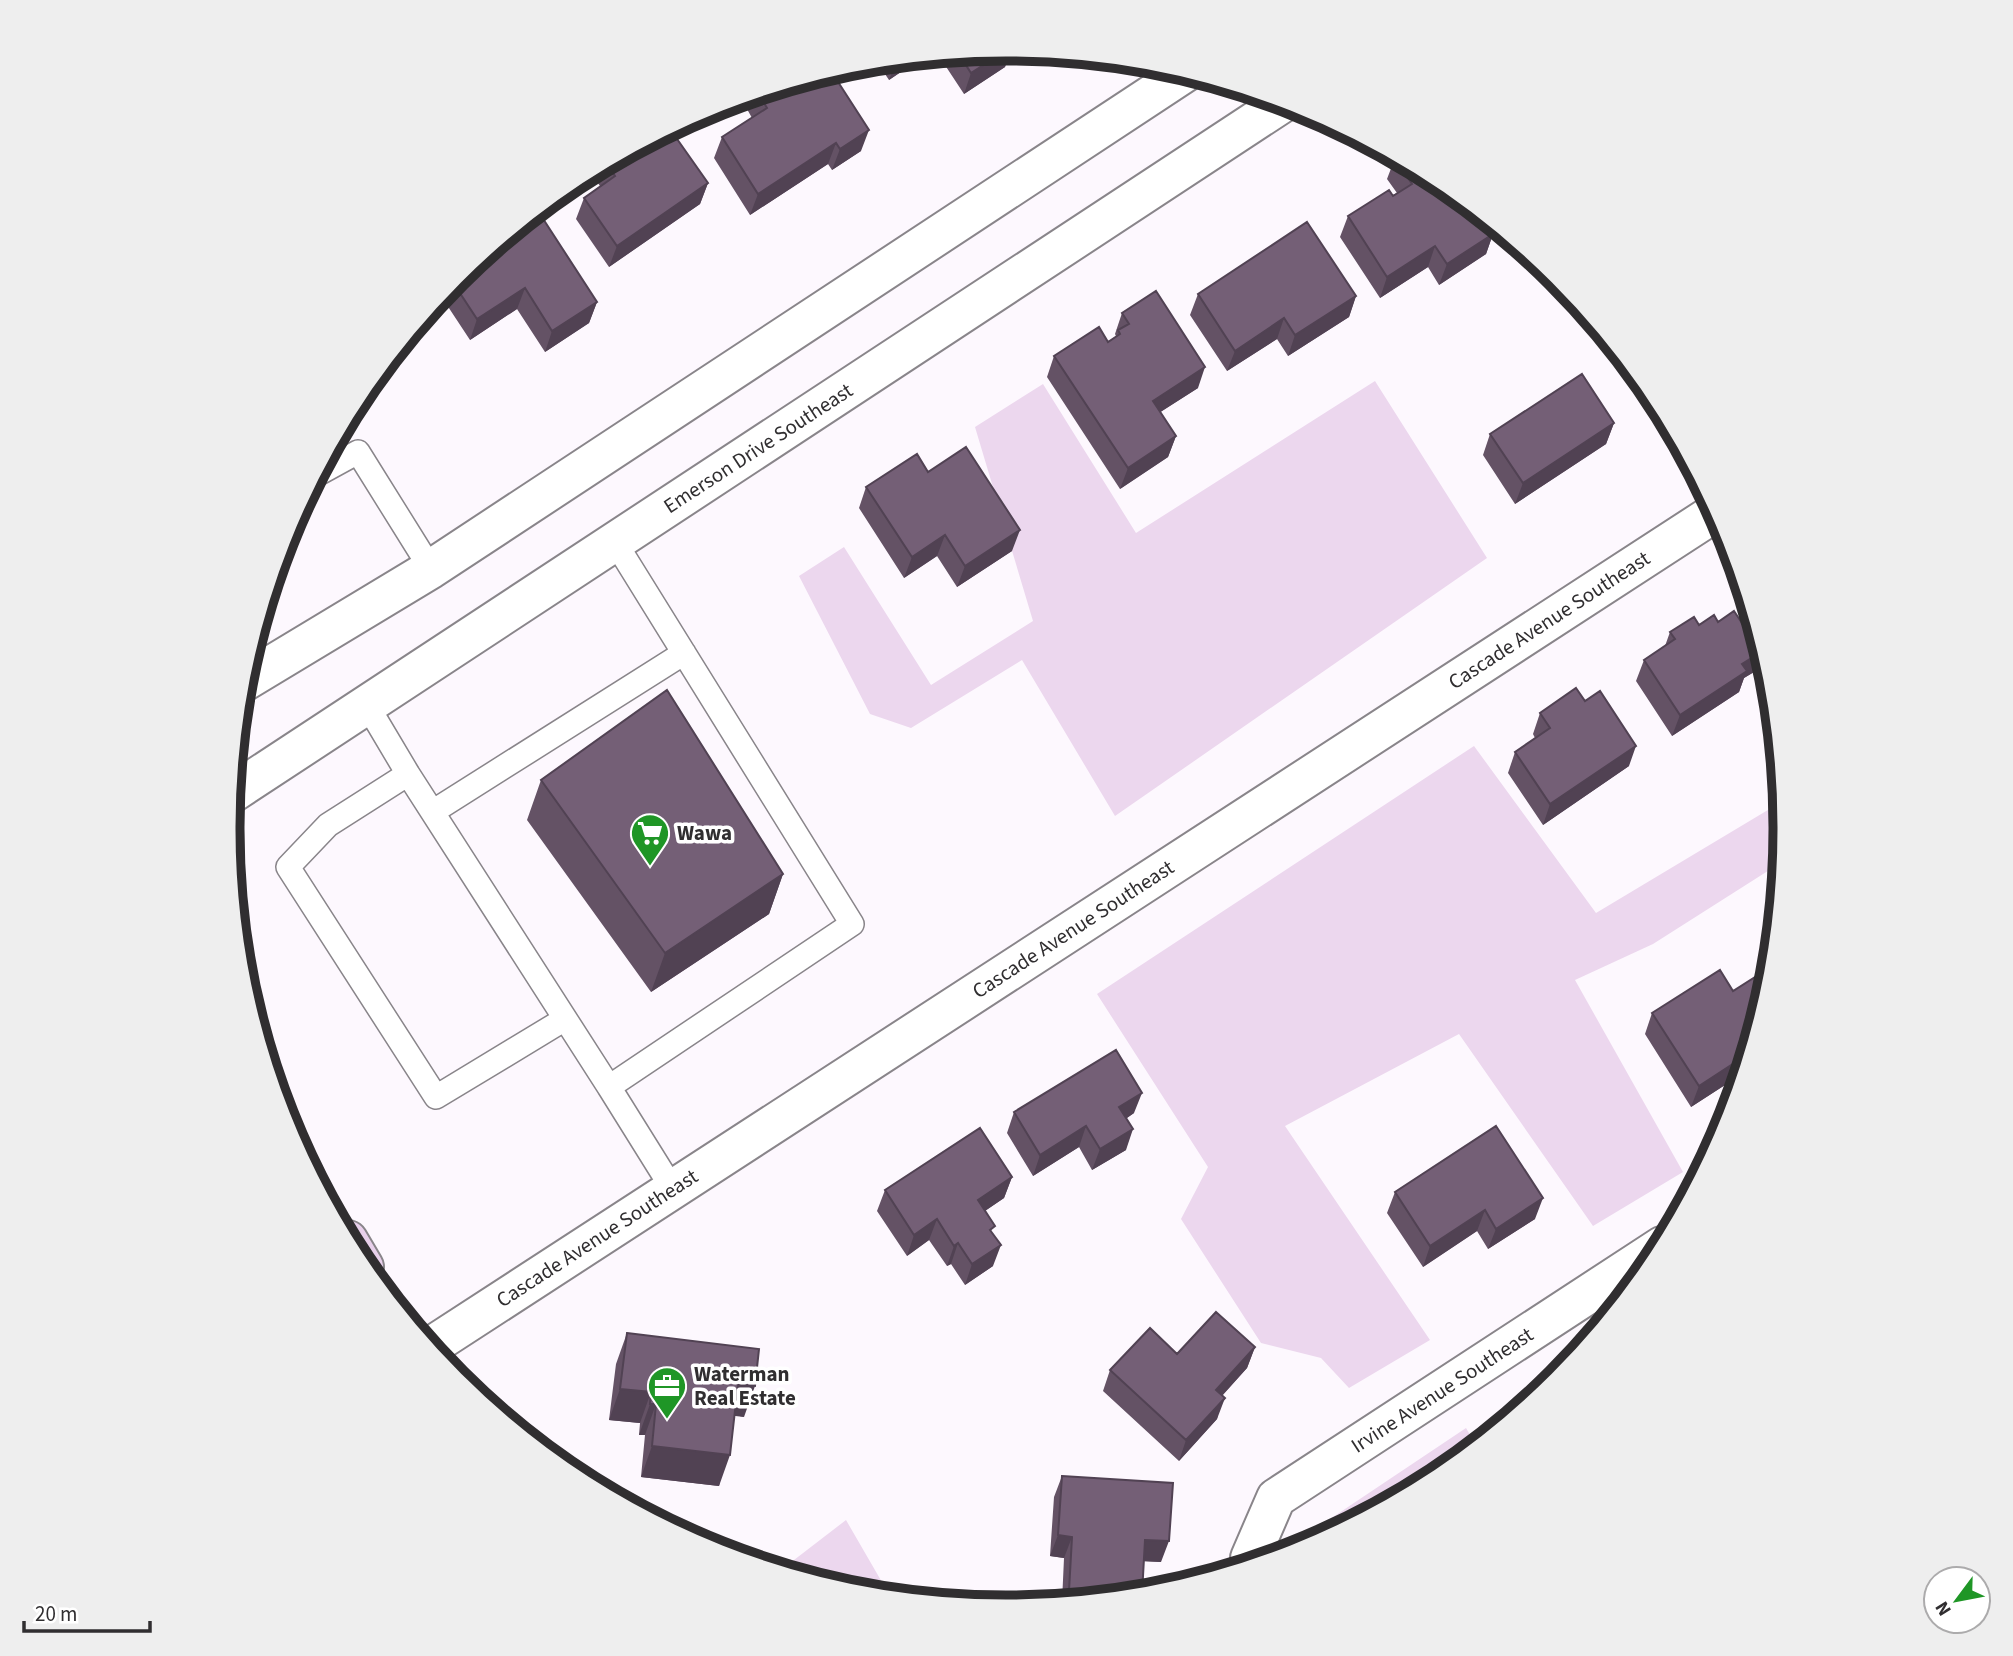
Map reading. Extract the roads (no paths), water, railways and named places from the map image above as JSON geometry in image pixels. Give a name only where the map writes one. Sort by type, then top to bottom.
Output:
[{"type":"street","points":[[255,675],[431,569],[1174,80]]},
{"type":"street","name":"Emerson Drive Southeast","points":[[241,788],[1273,110]]},
{"type":"street","name":"Cascade Avenue Southeast","points":[[438,1342],[1707,518]]},
{"type":"street","name":"Irvine Avenue Southeast","points":[[1254,1554],[1276,1497],[1639,1261]]},
{"type":"lane","points":[[330,467],[358,452],[431,569]]},
{"type":"lane","points":[[609,1087],[852,924],[615,542]]},
{"type":"lane","points":[[434,811],[684,653]]},
{"type":"lane","points":[[367,705],[408,774],[672,1188]]},
{"type":"lane","points":[[408,774],[328,825],[288,867],[436,1097],[565,1019]]},
{"type":"place","name":"Wawa","points":[[650,867]]},
{"type":"place","name":"Waterman Real Estate","points":[[667,1420]]}]
